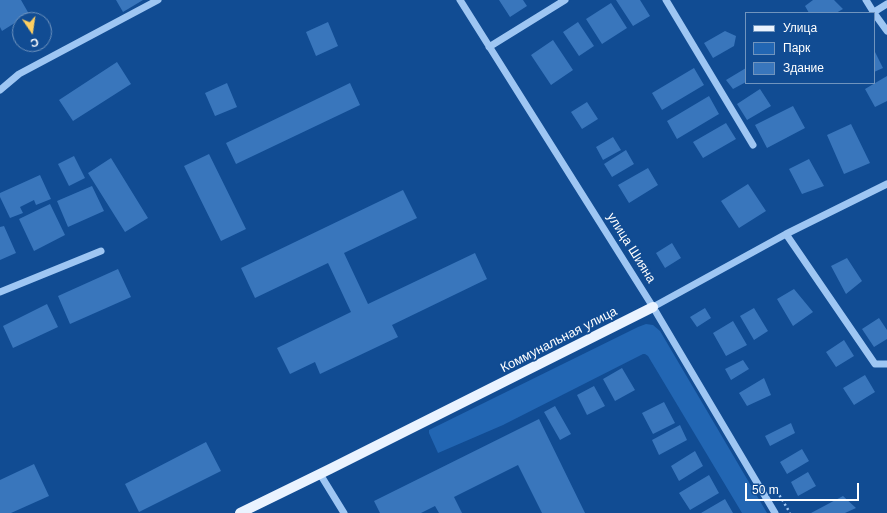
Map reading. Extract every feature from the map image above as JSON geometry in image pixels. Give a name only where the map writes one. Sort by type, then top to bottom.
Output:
[{"type":"main road","name":"Коммунальная улица","points":[[240,513],[653,307]]},
{"type":"street","points":[[0,90],[19,74],[158,0]]},
{"type":"street","name":"улица Шияна","points":[[460,0],[653,307],[775,513]]},
{"type":"street","points":[[489,47],[565,0]]},
{"type":"street","points":[[666,0],[753,145]]},
{"type":"street","points":[[866,0],[873,12]]},
{"type":"street","points":[[875,12],[887,4]]},
{"type":"street","points":[[875,14],[887,31]]},
{"type":"street","name":"Коммунальная улица","points":[[653,307],[786,234],[887,184]]},
{"type":"street","points":[[786,234],[874,364],[887,364]]},
{"type":"street","points":[[0,292],[101,251]]},
{"type":"street","points":[[320,474],[344,513]]},
{"type":"green space","points":[[646,324],[653,325],[660,331],[767,513],[742,513],[648,356],[645,354],[503,425],[438,453],[429,430]]},
{"type":"building","points":[[0,0],[21,0],[28,12],[12,12],[12,25],[2,31],[0,27]]},
{"type":"building","points":[[116,0],[143,0],[123,12]]},
{"type":"building","points":[[499,0],[523,0],[527,6],[510,17]]},
{"type":"building","points":[[616,0],[640,0],[650,16],[633,26]]},
{"type":"building","points":[[813,0],[834,0],[843,9],[838,12],[808,12],[805,6]]},
{"type":"building","points":[[611,3],[627,28],[602,44],[586,19]]},
{"type":"building","points":[[328,22],[338,46],[316,56],[306,32]]},
{"type":"building","points":[[578,22],[594,46],[579,56],[563,32]]},
{"type":"building","points":[[725,31],[736,36],[734,46],[713,58],[704,43]]},
{"type":"building","points":[[553,40],[573,70],[551,85],[531,55]]},
{"type":"building","points":[[875,52],[883,68],[875,72]]},
{"type":"building","points":[[117,62],[131,84],[73,121],[59,100]]},
{"type":"building","points":[[694,68],[704,85],[662,110],[652,93]]},
{"type":"building","points":[[745,69],[745,83],[733,89],[726,80]]},
{"type":"building","points":[[887,76],[887,101],[875,107],[865,89]]},
{"type":"building","points":[[227,83],[237,107],[215,116],[205,93]]},
{"type":"building","points":[[350,83],[360,105],[236,164],[226,143]]},
{"type":"building","points":[[760,89],[771,106],[747,120],[737,104]]},
{"type":"building","points":[[709,96],[719,114],[677,139],[667,121]]},
{"type":"building","points":[[587,102],[598,119],[582,129],[571,112]]},
{"type":"building","points":[[793,106],[805,128],[767,148],[755,125]]},
{"type":"building","points":[[726,123],[736,139],[703,158],[693,142]]},
{"type":"building","points":[[851,124],[870,163],[844,174],[827,135]]},
{"type":"building","points":[[613,137],[621,150],[603,160],[596,147]]},
{"type":"building","points":[[626,150],[634,164],[612,177],[604,164]]},
{"type":"building","points":[[209,154],[246,229],[221,241],[184,166]]},
{"type":"building","points":[[74,156],[85,178],[69,186],[58,164]]},
{"type":"building","points":[[111,158],[148,218],[125,232],[88,173]]},
{"type":"building","points":[[809,159],[824,186],[802,194],[789,169]]},
{"type":"building","points":[[648,168],[658,185],[629,203],[618,185]]},
{"type":"building","points":[[40,175],[51,199],[36,205],[34,200],[20,207],[23,213],[10,218],[0,197],[0,193]]},
{"type":"building","points":[[748,184],[766,211],[739,228],[721,201]]},
{"type":"building","points":[[92,186],[104,211],[68,227],[57,201]]},
{"type":"building","points":[[403,190],[417,218],[344,253],[368,304],[475,253],[487,279],[392,325],[398,337],[320,374],[315,362],[290,374],[277,348],[351,312],[328,263],[255,298],[241,268]]},
{"type":"building","points":[[50,204],[65,235],[34,251],[19,219]]},
{"type":"building","points":[[4,226],[16,253],[0,260],[0,227]]},
{"type":"building","points":[[672,243],[681,258],[665,268],[656,253]]},
{"type":"building","points":[[847,258],[862,281],[846,294],[831,266]]},
{"type":"building","points":[[118,269],[131,297],[70,324],[58,296]]},
{"type":"building","points":[[794,289],[813,312],[793,326],[777,299]]},
{"type":"building","points":[[47,304],[58,327],[13,348],[3,326]]},
{"type":"building","points":[[705,308],[711,318],[697,327],[690,317]]},
{"type":"building","points":[[754,308],[768,331],[754,340],[740,316]]},
{"type":"building","points":[[879,318],[887,330],[887,339],[874,347],[862,329]]},
{"type":"building","points":[[733,321],[747,345],[726,356],[713,333]]},
{"type":"building","points":[[844,340],[854,356],[836,367],[826,352]]},
{"type":"building","points":[[743,360],[749,369],[731,380],[725,369]]},
{"type":"building","points":[[622,368],[635,390],[615,401],[603,379]]},
{"type":"building","points":[[865,375],[875,392],[854,405],[843,388]]},
{"type":"building","points":[[764,378],[771,395],[747,406],[739,393]]},
{"type":"building","points":[[594,386],[605,406],[587,415],[577,395]]},
{"type":"building","points":[[664,402],[675,423],[653,434],[642,413]]},
{"type":"building","points":[[555,406],[571,434],[560,440],[544,412]]},
{"type":"building","points":[[539,419],[585,513],[542,513],[518,465],[454,497],[462,513],[439,513],[435,506],[421,513],[380,513],[374,501]]},
{"type":"building","points":[[791,423],[795,433],[770,446],[765,436]]},
{"type":"building","points":[[680,425],[687,440],[659,455],[652,440]]},
{"type":"building","points":[[206,442],[221,471],[139,512],[125,484]]},
{"type":"building","points":[[802,449],[809,461],[787,474],[780,462]]},
{"type":"building","points":[[695,451],[703,466],[679,481],[671,466]]},
{"type":"building","points":[[34,464],[49,496],[11,513],[0,513],[0,480]]},
{"type":"building","points":[[808,472],[816,486],[798,496],[791,482]]},
{"type":"building","points":[[709,475],[719,493],[690,510],[679,493]]},
{"type":"building","points":[[843,496],[856,508],[845,513],[811,513]]},
{"type":"building","points":[[725,499],[733,513],[701,513]]}]
